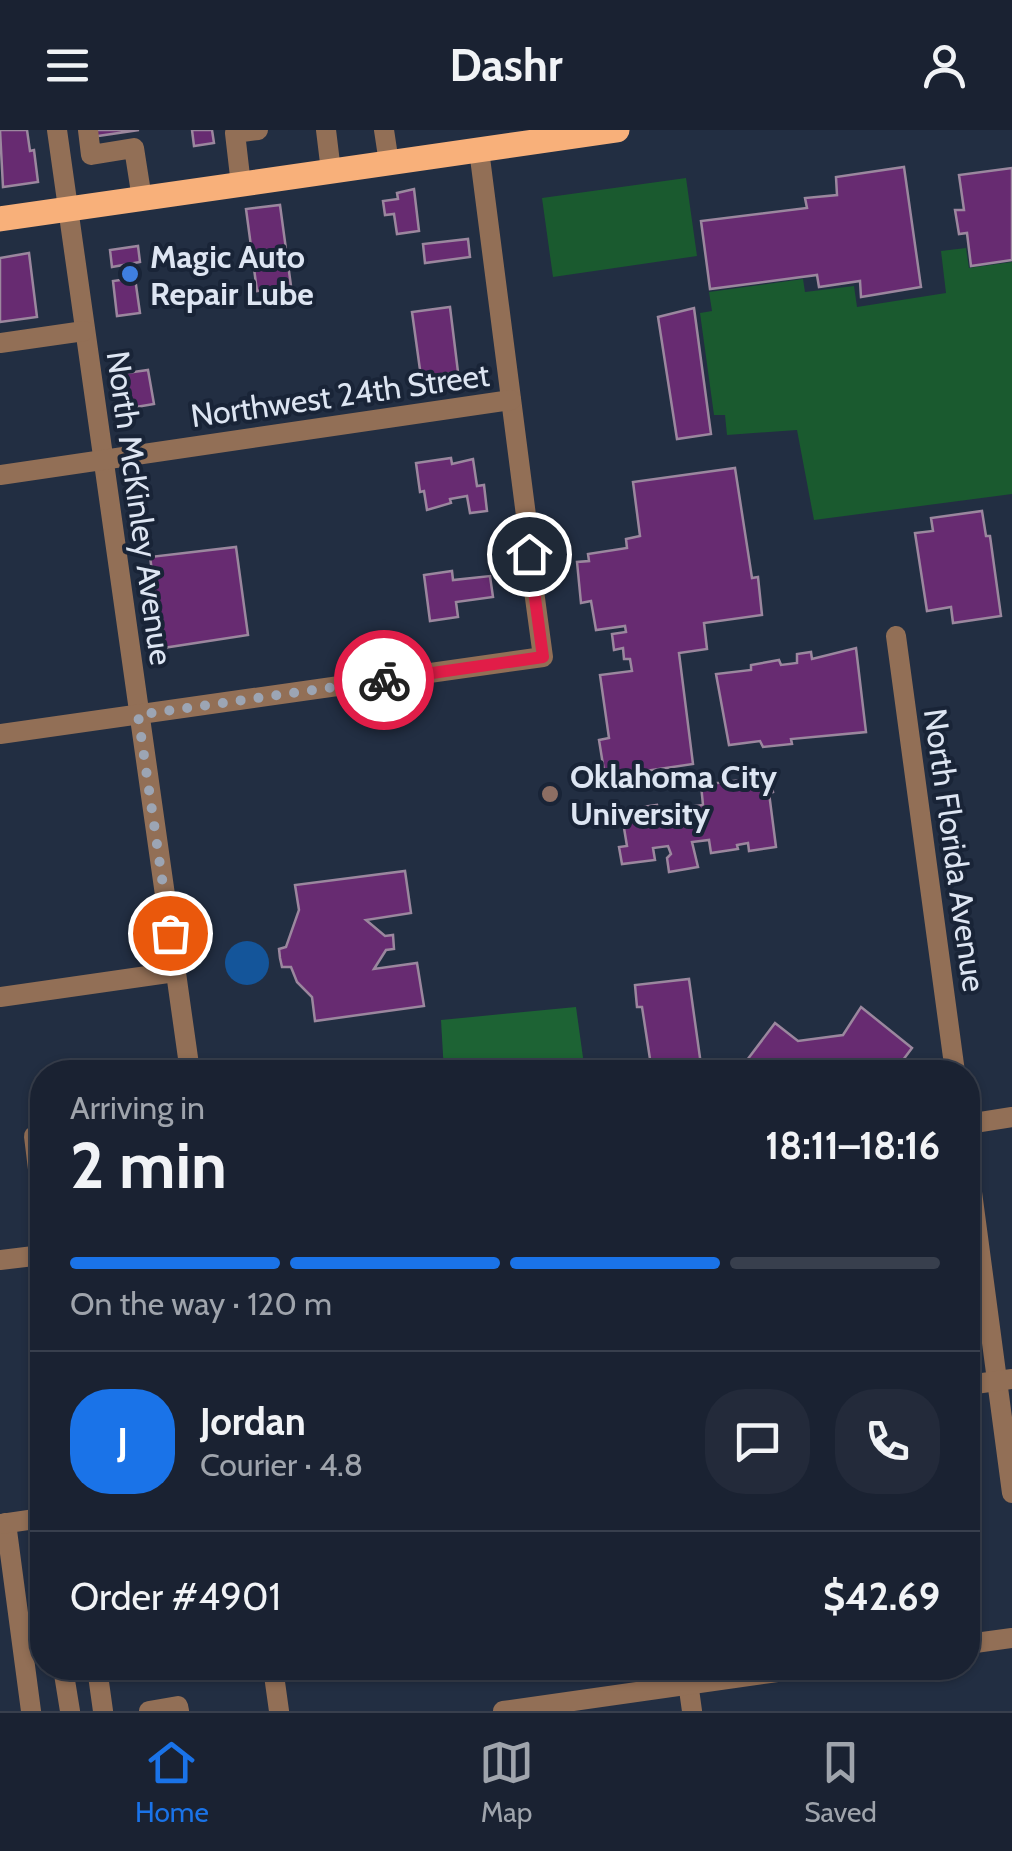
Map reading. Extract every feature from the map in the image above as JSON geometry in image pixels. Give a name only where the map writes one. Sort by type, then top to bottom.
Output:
[{"type":"main road","points":[[0,218],[480,150],[528,136],[617,130]]},
{"type":"street","name":"North McKinley Avenue","points":[[57,130],[188,1060]]},
{"type":"street","points":[[88,130],[91,155],[134,148],[142,199]]},
{"type":"street","points":[[241,185],[235,134],[258,130]]},
{"type":"street","points":[[326,130],[332,171]]},
{"type":"street","points":[[384,130],[389,163]]},
{"type":"street","points":[[480,150],[528,531]]},
{"type":"street","points":[[0,343],[84,331]]},
{"type":"street","name":"Northwest 24th Street","points":[[0,475],[511,400]]},
{"type":"street","points":[[0,734],[543,657],[529,554]]},
{"type":"street","name":"North Florida Avenue","points":[[896,636],[953,1060]]},
{"type":"street","points":[[0,996],[175,972]]},
{"type":"street","points":[[980,1122],[1012,1117]]},
{"type":"street","points":[[980,1233],[1005,1380],[1012,1493]]},
{"type":"street","points":[[0,1260],[30,1256]]},
{"type":"street","points":[[980,1383],[1005,1380]]},
{"type":"street","points":[[30,1523],[3,1524],[32,1711]]},
{"type":"street","points":[[980,1642],[1012,1638]]},
{"type":"street","points":[[65,1680],[70,1711]]},
{"type":"street","points":[[99,1680],[103,1711]]},
{"type":"street","points":[[275,1680],[279,1711]]},
{"type":"street","points":[[503,1711],[666,1680]]},
{"type":"street","points":[[688,1680],[692,1711]]},
{"type":"street","points":[[148,1711],[178,1706],[178,1711]]},
{"type":"green space","points":[[686,178],[697,256],[553,277],[542,198]]},
{"type":"green space","points":[[966,248],[969,268],[1012,262],[1012,494],[814,520],[797,430],[727,435],[725,415],[714,415],[700,313],[712,311],[709,292],[803,279],[805,292],[854,286],[857,307],[946,293],[941,251]]},
{"type":"green space","points":[[576,1007],[583,1060],[443,1060],[441,1020]]},
{"type":"water","points":[[247,941],[262,948],[269,963],[262,978],[247,985],[232,978],[225,963],[232,948]]},
{"type":"building","points":[[0,130],[27,130],[38,182],[3,187]]},
{"type":"building","points":[[90,130],[139,130],[91,137]]},
{"type":"building","points":[[192,130],[212,130],[214,143],[194,146]]},
{"type":"building","points":[[904,167],[921,287],[861,297],[860,281],[819,287],[817,275],[710,289],[701,221],[807,208],[805,198],[837,195],[836,177]]},
{"type":"building","points":[[1012,168],[1012,260],[971,266],[967,233],[959,234],[955,210],[964,210],[959,175]]},
{"type":"building","points":[[414,189],[419,231],[397,234],[394,214],[385,215],[383,201],[398,199],[397,193]]},
{"type":"building","points":[[280,205],[291,286],[257,291],[246,209]]},
{"type":"building","points":[[468,239],[470,257],[425,263],[423,244]]},
{"type":"building","points":[[138,246],[140,262],[112,267],[110,250]]},
{"type":"building","points":[[29,253],[37,317],[0,322],[0,258]]},
{"type":"building","points":[[135,278],[140,313],[117,316],[113,281]]},
{"type":"building","points":[[450,307],[458,372],[421,377],[412,312]]},
{"type":"building","points":[[694,308],[711,434],[677,439],[658,317]]},
{"type":"building","points":[[148,370],[154,404],[130,408],[126,373]]},
{"type":"building","points":[[451,458],[452,464],[473,459],[477,486],[484,485],[487,511],[470,513],[467,496],[427,510],[416,463]]},
{"type":"building","points":[[735,468],[752,578],[758,577],[762,615],[704,623],[707,649],[679,653],[693,764],[605,777],[599,740],[609,738],[600,675],[632,671],[630,659],[624,659],[623,648],[614,650],[612,634],[626,632],[625,626],[596,630],[591,601],[581,603],[577,562],[589,561],[588,554],[627,548],[626,539],[640,536],[633,482]]},
{"type":"building","points":[[982,511],[986,536],[990,536],[1001,616],[953,623],[951,607],[927,611],[915,533],[933,531],[931,518]]},
{"type":"building","points":[[236,547],[248,635],[163,648],[150,557]]},
{"type":"building","points":[[452,571],[453,580],[490,576],[493,597],[456,602],[458,617],[430,621],[424,575]]},
{"type":"building","points":[[856,648],[866,732],[791,739],[792,744],[763,747],[760,741],[729,745],[716,674],[751,670],[751,665],[779,660],[781,665],[797,663],[797,654],[811,652],[812,659]]},
{"type":"building","points":[[758,778],[759,783],[771,781],[776,847],[749,851],[748,843],[737,845],[738,849],[711,853],[709,840],[692,842],[698,867],[669,872],[668,846],[653,848],[655,860],[622,864],[619,847],[627,846],[621,810],[657,805],[659,811],[703,805],[701,785]]},
{"type":"building","points":[[405,871],[411,913],[366,920],[385,936],[393,935],[394,949],[386,950],[374,969],[417,963],[424,1006],[315,1021],[312,997],[297,982],[291,967],[282,967],[280,958],[279,949],[286,947],[299,910],[295,885]]},
{"type":"building","points":[[689,979],[700,1060],[650,1060],[635,985]]},
{"type":"building","points":[[861,1007],[912,1048],[903,1060],[747,1060],[775,1023],[798,1041],[843,1035]]},
{"type":"way so far","points":[[170,933],[138,715],[384,680]]},
{"type":"place","name":"Magic Auto Repair Lube","points":[[130,274]]},
{"type":"place","name":"Oklahoma City University","points":[[550,794]]},
{"type":"route","points":[[384,680],[543,657],[529,554]]}]
